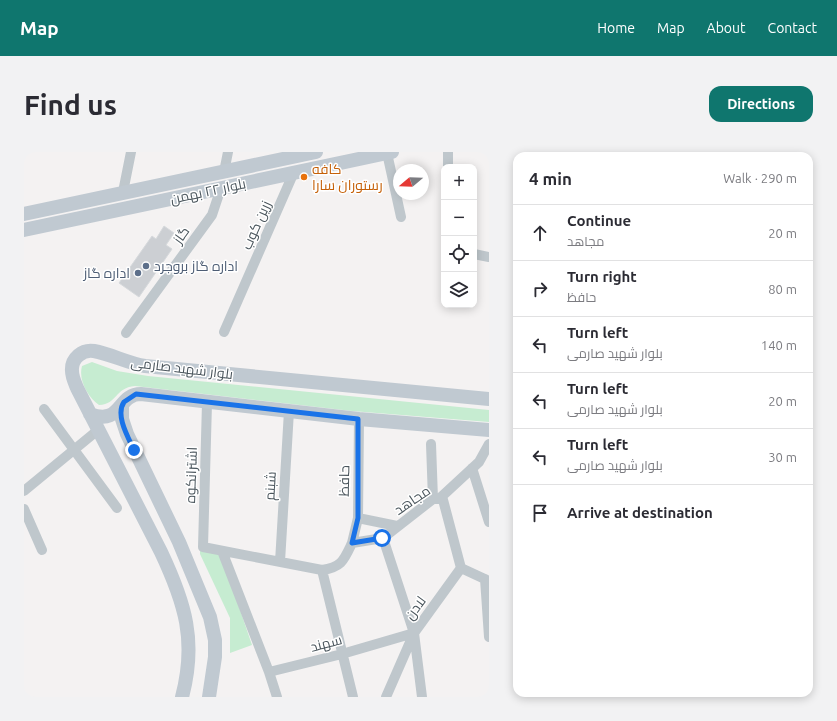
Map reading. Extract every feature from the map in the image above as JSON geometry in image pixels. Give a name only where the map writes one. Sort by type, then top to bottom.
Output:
[{"type":"main road","name":"بلوار ۲۲ بهمن","points":[[24,214],[315,152]]},
{"type":"main road","name":"بلوار ۲۲ بهمن","points":[[24,230],[390,153]]},
{"type":"main road","name":"بلوار شهید صارمی","points":[[182,697],[190,657],[187,622],[182,601],[161,552],[77,388],[72,371],[76,358],[89,351],[145,366],[489,399]]},
{"type":"main road","points":[[90,414],[102,418],[108,417],[117,411],[127,399],[136,394],[358,419],[489,430]]},
{"type":"main road","points":[[122,405],[122,419],[127,434],[179,542],[210,616],[215,640],[215,652],[213,677],[209,697]]},
{"type":"street","points":[[123,192],[131,152]]},
{"type":"street","points":[[224,172],[228,152]]},
{"type":"street","points":[[448,152],[448,164]]},
{"type":"street","points":[[390,153],[401,217]]},
{"type":"street","name":"زرین کوب","points":[[224,332],[294,172]]},
{"type":"street","name":"گاز","points":[[126,333],[212,215],[221,188]]},
{"type":"street","points":[[477,255],[489,258]]},
{"type":"street","name":"اشترانکوه","points":[[207,403],[203,547],[222,551]]},
{"type":"street","points":[[44,409],[117,508]]},
{"type":"street","name":"شبنم","points":[[280,562],[288,411]]},
{"type":"street","name":"حافظ","points":[[352,543],[358,518],[358,419]]},
{"type":"street","points":[[24,491],[73,448],[98,430]]},
{"type":"street","points":[[431,444],[438,497],[461,568],[487,580],[489,637]]},
{"type":"street","name":"مجاهد","points":[[352,543],[382,538],[438,497],[479,462],[489,444]]},
{"type":"street","points":[[472,468],[489,522]]},
{"type":"street","points":[[24,509],[42,550]]},
{"type":"street","points":[[358,518],[397,526]]},
{"type":"street","points":[[382,538],[414,633],[422,697]]},
{"type":"street","points":[[222,551],[322,570],[334,568],[344,561],[352,543]]},
{"type":"street","points":[[222,551],[269,672],[276,697]]},
{"type":"street","name":"لادن","points":[[386,697],[414,633],[461,568]]},
{"type":"street","points":[[322,570],[353,697]]},
{"type":"street","name":"سهند","points":[[269,672],[342,654],[414,633]]},
{"type":"green space","points":[[92,362],[117,371],[148,376],[489,410],[489,422],[352,411],[135,386],[128,387],[123,390],[110,402],[99,405],[91,398],[81,377],[82,366]]},
{"type":"green space","points":[[200,549],[221,554],[252,645],[230,653],[230,618],[200,554]]},
{"type":"building","name":"اداره گاز بروجرد","points":[[164,226],[174,233],[166,245],[172,249],[139,297],[119,283],[152,236],[156,239]]},
{"type":"place","name":"کافه رستوران سارا","points":[[304,177]]},
{"type":"place","name":"اداره گاز بروجرد","points":[[146,266]]},
{"type":"place","name":"اداره گاز","points":[[138,273]]},
{"type":"route","points":[[134,450],[127,434],[121,413],[124,402],[136,394],[358,419],[358,518],[352,543],[382,538]]}]
